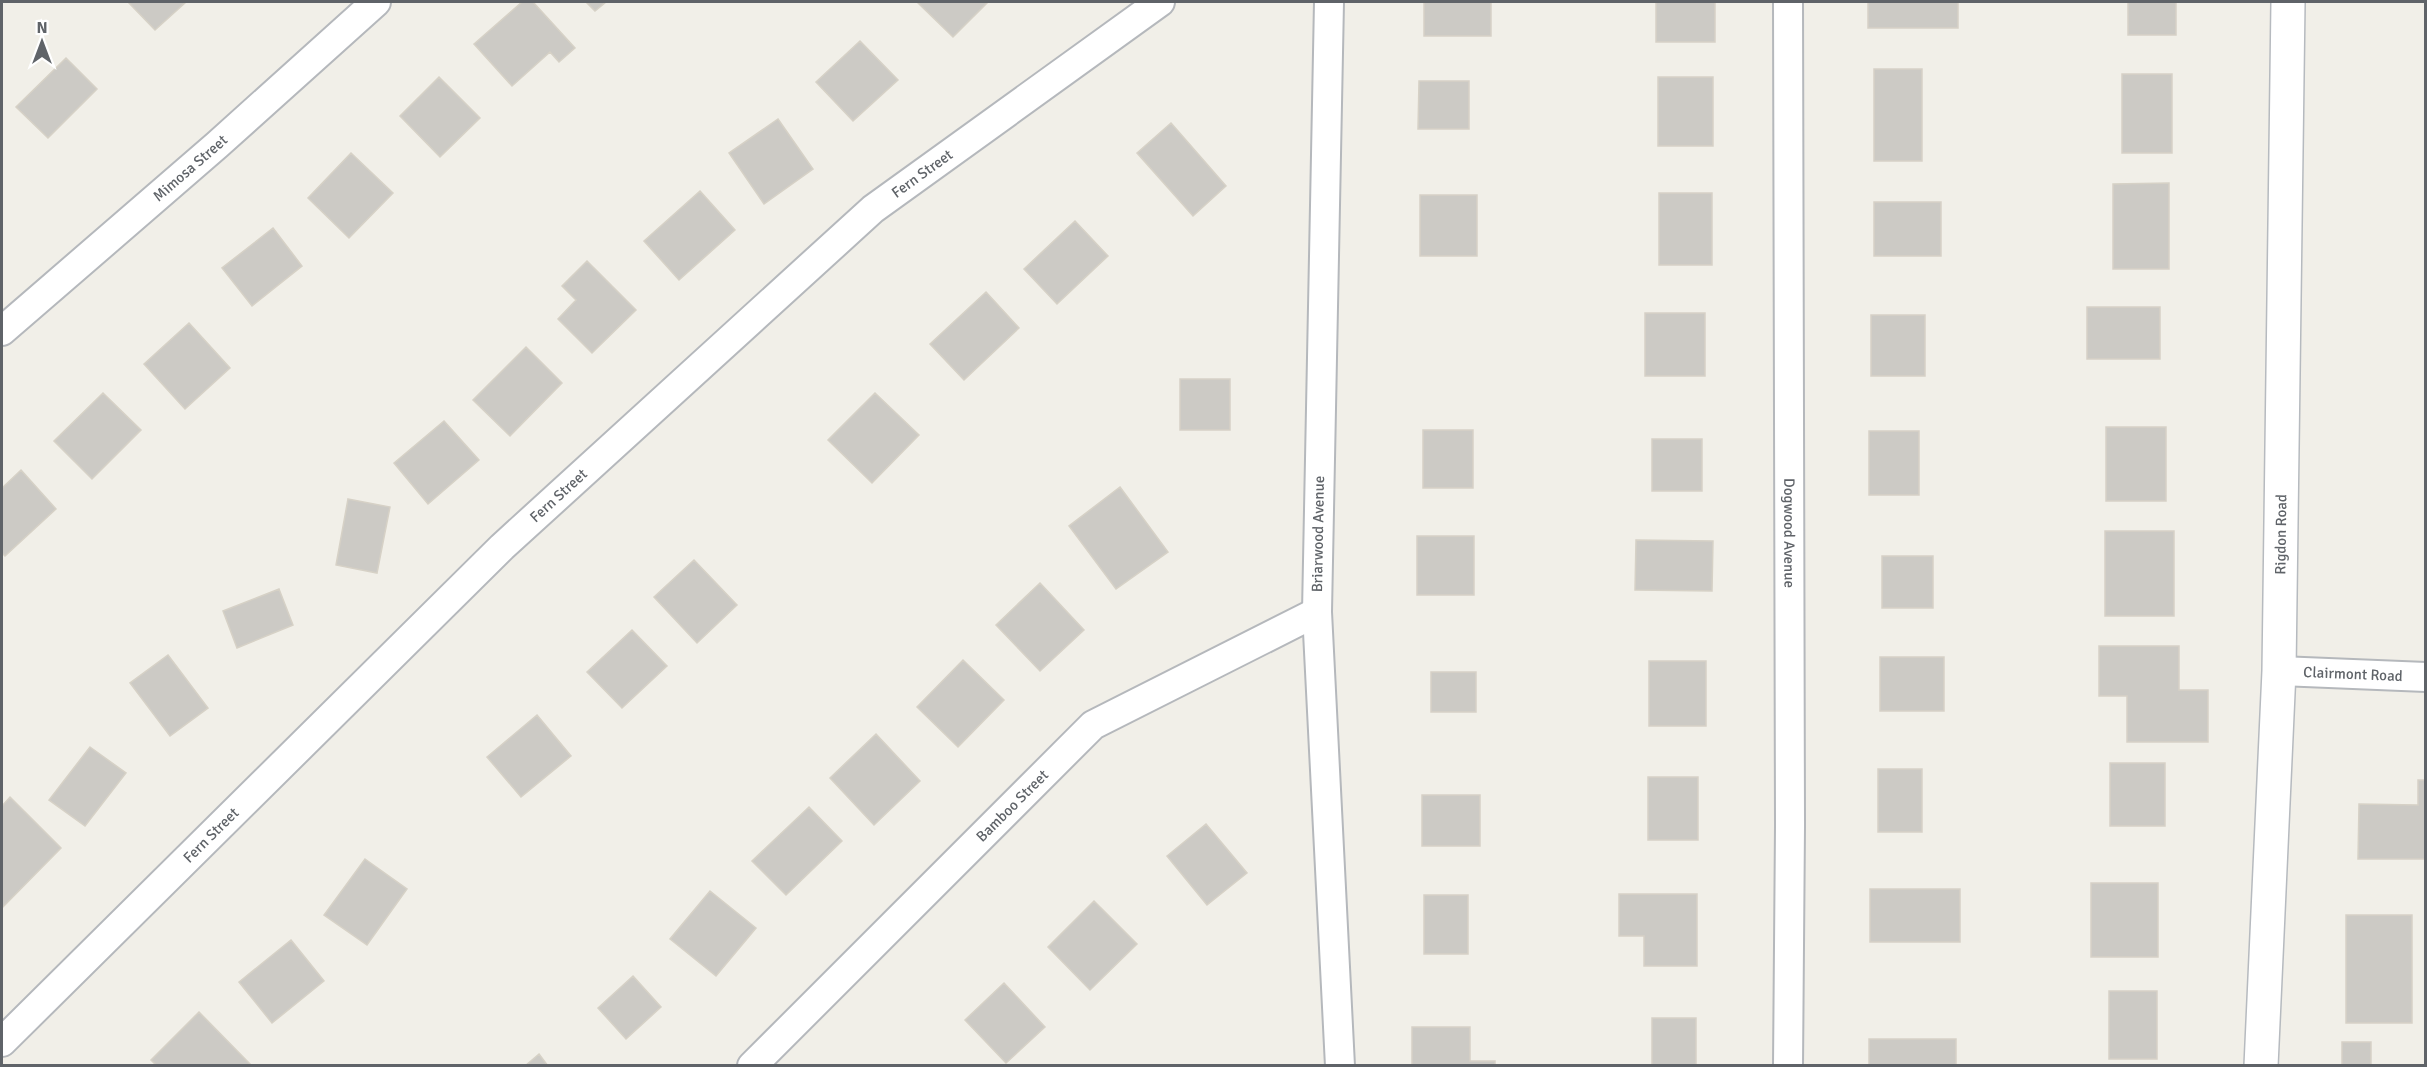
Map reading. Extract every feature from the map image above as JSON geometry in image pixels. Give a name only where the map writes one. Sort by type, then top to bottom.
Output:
[{"type":"street","name":"Mimosa Street","points":[[2,331],[208,153],[376,2]]},
{"type":"street","name":"Fern Street","points":[[2,1042],[502,547],[873,209],[1160,2]]},
{"type":"street","name":"Briarwood Avenue","points":[[1329,2],[1317,612],[1340,1065]]},
{"type":"street","name":"Dogwood Avenue","points":[[1788,2],[1790,790],[1788,1065]]},
{"type":"street","name":"Rigdon Road","points":[[2261,1065],[2279,671],[2288,2]]},
{"type":"street","name":"Bamboo Street","points":[[752,1065],[1094,725],[1317,612]]},
{"type":"street","name":"Clairmont Road","points":[[2279,671],[2426,678]]},
{"type":"building","points":[[128,2],[186,2],[155,30]]},
{"type":"building","points":[[522,2],[533,2],[575,48],[559,62],[550,52],[512,86],[474,44]]},
{"type":"building","points":[[586,2],[606,2],[595,11]]},
{"type":"building","points":[[917,2],[988,2],[953,37]]},
{"type":"building","points":[[1424,2],[1491,2],[1491,36],[1424,36]]},
{"type":"building","points":[[1656,2],[1715,2],[1715,42],[1656,42]]},
{"type":"building","points":[[1868,2],[1958,2],[1958,28],[1868,28]]},
{"type":"building","points":[[2128,2],[2176,2],[2176,35],[2128,35]]},
{"type":"building","points":[[860,41],[898,80],[853,121],[816,82]]},
{"type":"building","points":[[66,58],[97,89],[48,138],[16,107]]},
{"type":"building","points":[[1874,69],[1922,69],[1922,161],[1874,161]]},
{"type":"building","points":[[2122,74],[2172,74],[2172,153],[2122,153]]},
{"type":"building","points":[[439,77],[480,118],[440,157],[400,116]]},
{"type":"building","points":[[1658,77],[1713,77],[1713,146],[1658,146]]},
{"type":"building","points":[[1419,81],[1469,81],[1469,129],[1418,129]]},
{"type":"building","points":[[778,119],[813,169],[764,204],[729,153]]},
{"type":"building","points":[[1171,123],[1226,186],[1193,216],[1137,153]]},
{"type":"building","points":[[351,153],[393,193],[349,238],[308,198]]},
{"type":"building","points":[[2169,183],[2169,269],[2113,269],[2113,184]]},
{"type":"building","points":[[700,191],[735,230],[679,280],[644,241]]},
{"type":"building","points":[[1659,193],[1712,193],[1712,265],[1659,265]]},
{"type":"building","points":[[1420,195],[1477,195],[1477,256],[1420,256]]},
{"type":"building","points":[[1874,202],[1941,202],[1941,256],[1874,256]]},
{"type":"building","points":[[1075,221],[1108,256],[1057,304],[1024,269]]},
{"type":"building","points":[[273,228],[302,266],[252,306],[222,268]]},
{"type":"building","points":[[587,261],[636,310],[592,353],[558,319],[576,300],[562,286]]},
{"type":"building","points":[[986,292],[1019,328],[964,380],[930,344]]},
{"type":"building","points":[[2087,307],[2160,307],[2160,359],[2087,359]]},
{"type":"building","points":[[1645,313],[1705,313],[1705,376],[1645,376]]},
{"type":"building","points":[[1871,315],[1925,315],[1925,376],[1871,376]]},
{"type":"building","points":[[189,323],[230,368],[185,409],[144,364]]},
{"type":"building","points":[[526,347],[562,383],[510,436],[473,400]]},
{"type":"building","points":[[1180,379],[1230,379],[1230,430],[1180,430]]},
{"type":"building","points":[[103,393],[141,430],[92,479],[54,441]]},
{"type":"building","points":[[875,393],[919,435],[872,483],[828,440]]},
{"type":"building","points":[[444,421],[479,460],[428,504],[394,463]]},
{"type":"building","points":[[2106,427],[2166,427],[2166,501],[2106,501]]},
{"type":"building","points":[[1423,430],[1473,430],[1473,488],[1423,488]]},
{"type":"building","points":[[1869,431],[1919,431],[1919,495],[1869,495]]},
{"type":"building","points":[[1652,439],[1702,439],[1702,491],[1652,491]]},
{"type":"building","points":[[21,470],[56,509],[5,556],[2,553],[2,488]]},
{"type":"building","points":[[1120,487],[1168,552],[1116,589],[1069,526]]},
{"type":"building","points":[[348,499],[390,507],[377,573],[336,565]]},
{"type":"building","points":[[2105,531],[2174,531],[2174,616],[2105,616]]},
{"type":"building","points":[[1417,536],[1474,536],[1474,595],[1417,595]]},
{"type":"building","points":[[1636,540],[1713,541],[1712,591],[1635,590]]},
{"type":"building","points":[[1882,556],[1933,556],[1933,608],[1882,608]]},
{"type":"building","points":[[694,560],[737,605],[697,643],[654,597]]},
{"type":"building","points":[[1040,583],[1084,630],[1040,671],[996,625]]},
{"type":"building","points":[[279,589],[293,625],[237,648],[223,611]]},
{"type":"building","points":[[632,630],[667,666],[622,708],[587,672]]},
{"type":"building","points":[[2099,646],[2179,646],[2179,690],[2208,690],[2208,742],[2127,742],[2127,696],[2099,696]]},
{"type":"building","points":[[168,655],[208,708],[170,736],[130,683]]},
{"type":"building","points":[[1880,657],[1944,657],[1944,711],[1880,711]]},
{"type":"building","points":[[963,660],[1004,700],[958,747],[917,707]]},
{"type":"building","points":[[1649,661],[1706,661],[1706,726],[1649,726]]},
{"type":"building","points":[[1431,672],[1476,672],[1476,712],[1431,712]]},
{"type":"building","points":[[537,715],[571,756],[521,797],[487,757]]},
{"type":"building","points":[[876,734],[920,781],[874,825],[830,778]]},
{"type":"building","points":[[90,747],[126,773],[85,826],[49,800]]},
{"type":"building","points":[[2110,763],[2165,763],[2165,826],[2110,826]]},
{"type":"building","points":[[1878,769],[1922,769],[1922,832],[1878,832]]},
{"type":"building","points":[[1648,777],[1698,777],[1698,840],[1648,840]]},
{"type":"building","points":[[2418,780],[2426,780],[2426,859],[2358,859],[2359,804],[2418,805]]},
{"type":"building","points":[[1422,795],[1480,795],[1480,846],[1422,846]]},
{"type":"building","points":[[10,797],[61,848],[2,908],[2,806]]},
{"type":"building","points":[[809,807],[842,841],[786,895],[752,861]]},
{"type":"building","points":[[1206,824],[1247,873],[1207,905],[1167,856]]},
{"type":"building","points":[[365,859],[407,889],[367,945],[324,915]]},
{"type":"building","points":[[2091,883],[2158,883],[2158,957],[2091,957]]},
{"type":"building","points":[[1870,889],[1960,889],[1960,942],[1870,942]]},
{"type":"building","points":[[710,891],[756,928],[716,976],[670,939]]},
{"type":"building","points":[[1619,894],[1697,894],[1697,966],[1644,966],[1644,936],[1619,936]]},
{"type":"building","points":[[1424,895],[1468,895],[1468,954],[1424,954]]},
{"type":"building","points":[[1094,901],[1137,944],[1090,990],[1048,947]]},
{"type":"building","points":[[2346,915],[2412,915],[2412,1023],[2346,1023]]},
{"type":"building","points":[[291,940],[324,981],[272,1023],[239,982]]},
{"type":"building","points":[[633,976],[661,1007],[626,1039],[598,1008]]},
{"type":"building","points":[[1004,983],[1045,1027],[1006,1063],[965,1020]]},
{"type":"building","points":[[2109,991],[2157,991],[2157,1059],[2109,1059]]},
{"type":"building","points":[[199,1012],[252,1066],[157,1066],[151,1060]]},
{"type":"building","points":[[1652,1018],[1696,1018],[1696,1066],[1652,1066]]},
{"type":"building","points":[[1412,1027],[1470,1027],[1470,1061],[1495,1061],[1495,1066],[1412,1066]]},
{"type":"building","points":[[1869,1039],[1956,1039],[1956,1066],[1869,1066]]},
{"type":"building","points":[[2342,1042],[2371,1042],[2371,1066],[2342,1066]]},
{"type":"building","points":[[539,1054],[548,1066],[525,1066]]}]
